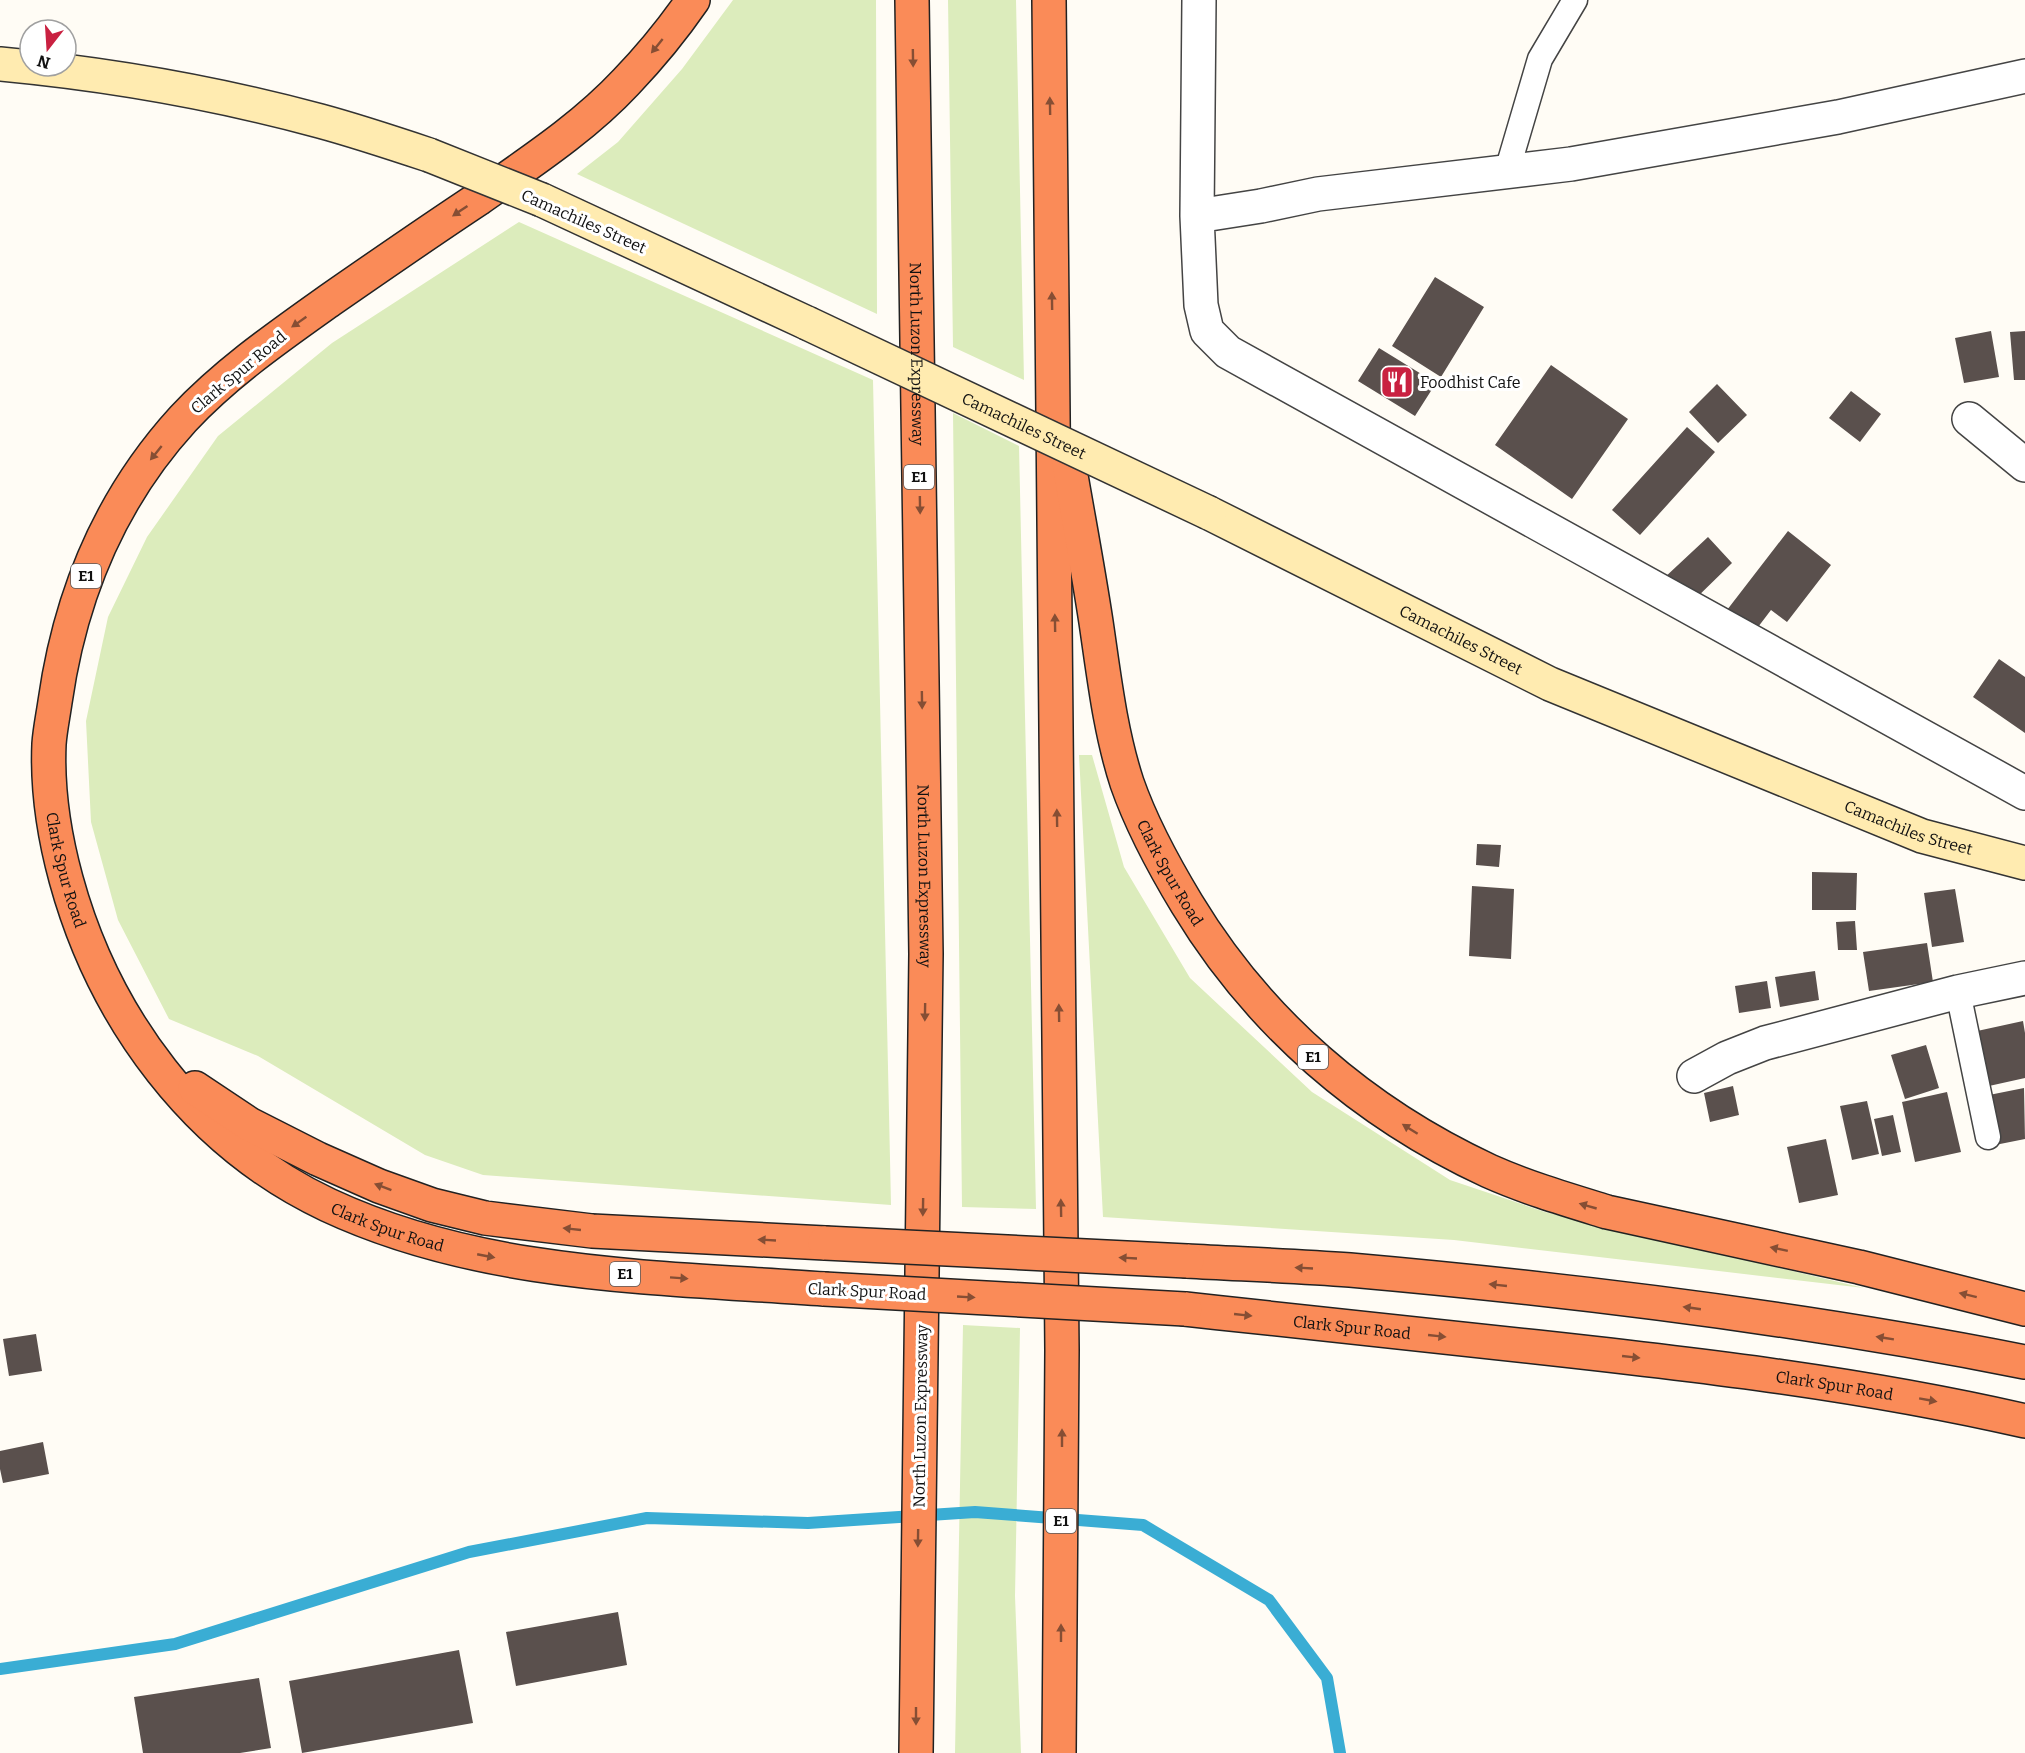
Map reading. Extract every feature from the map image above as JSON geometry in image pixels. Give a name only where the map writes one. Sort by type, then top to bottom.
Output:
[{"type":"highway","name":"Clark Spur Road","points":[[693,0],[625,84],[590,115],[537,158],[259,351],[215,388],[183,420],[151,458],[130,488],[106,532],[73,612],[63,647],[49,740],[52,817],[68,887],[96,964],[132,1030],[154,1063],[209,1123],[281,1179],[324,1203],[380,1226],[483,1256],[621,1274],[824,1289],[1185,1309],[1725,1368],[1838,1384],[1953,1404],[2025,1421]]},
{"type":"highway","name":"North Luzon Expressway","points":[[912,0],[926,954],[916,1753]]},
{"type":"highway","name":"E1","points":[[1049,0],[1062,1350],[1059,1753]]},
{"type":"highway","name":"Clark Spur Road","points":[[1052,359],[1103,676],[1127,782],[1150,840],[1202,928],[1256,1000],[1286,1032],[1348,1087],[1388,1115],[1455,1154],[1524,1185],[1607,1212],[1859,1267],[2025,1309]]},
{"type":"highway","points":[[154,1063],[249,1124],[318,1159],[379,1186],[432,1204],[485,1218],[592,1231],[1348,1270],[1593,1295],[1831,1329],[2025,1362]]},
{"type":"street","points":[[1199,0],[1197,216],[1201,305],[1207,331],[1228,352],[2025,793]]},
{"type":"street","name":"Camachiles Street","points":[[0,64],[101,76],[243,103],[320,121],[429,155],[542,200],[807,323],[1209,513],[1550,684],[1922,836],[2025,863]]},
{"type":"street","points":[[1197,216],[1318,194],[1571,164],[1838,117],[2025,76]]},
{"type":"street","points":[[1969,419],[2025,465]]},
{"type":"street","points":[[1694,1076],[1727,1058],[1765,1043],[1958,992],[2025,978]]},
{"type":"lane","points":[[1507,171],[1540,58],[1575,0]]},
{"type":"lane","points":[[1958,992],[1988,1137]]},
{"type":"green space","points":[[733,0],[876,0],[877,314],[577,174],[618,142],[682,69]]},
{"type":"green space","points":[[948,0],[1016,0],[1024,380],[953,347]]},
{"type":"green space","points":[[519,222],[873,380],[891,1205],[483,1175],[425,1155],[258,1056],[169,1019],[118,920],[91,822],[86,721],[108,617],[147,537],[218,436],[332,343]]},
{"type":"green space","points":[[953,413],[1019,446],[1036,1209],[962,1207]]},
{"type":"green space","points":[[1079,755],[1092,755],[1124,867],[1190,978],[1312,1092],[1450,1180],[1545,1212],[1864,1288],[1454,1240],[1103,1217]]},
{"type":"green space","points":[[963,1325],[1020,1328],[1015,1596],[1021,1753],[955,1753]]},
{"type":"building","points":[[1435,277],[1484,307],[1441,377],[1392,346]]},
{"type":"building","points":[[1991,331],[1999,377],[1964,383],[1955,338]]},
{"type":"building","points":[[2025,331],[2025,380],[2014,380],[2010,332]]},
{"type":"building","name":"Foodhist Cafe","points":[[1379,348],[1436,383],[1415,416],[1358,381]]},
{"type":"building","points":[[1551,365],[1628,419],[1572,499],[1495,445]]},
{"type":"building","points":[[1717,384],[1747,415],[1718,443],[1689,412]]},
{"type":"building","points":[[1851,391],[1881,414],[1860,442],[1829,418]]},
{"type":"building","points":[[1687,427],[1715,452],[1640,535],[1612,510]]},
{"type":"building","points":[[1788,531],[1831,565],[1787,622],[1771,610],[1755,631],[1727,610]]},
{"type":"building","points":[[1708,537],[1732,563],[1689,605],[1663,579]]},
{"type":"building","points":[[1999,659],[2025,677],[2025,733],[1973,697]]},
{"type":"building","points":[[1477,844],[1501,845],[1499,867],[1476,865]]},
{"type":"building","points":[[1812,872],[1857,873],[1856,910],[1812,910]]},
{"type":"building","points":[[1472,886],[1514,889],[1511,959],[1469,956]]},
{"type":"building","points":[[1955,889],[1964,942],[1932,947],[1924,893]]},
{"type":"building","points":[[1855,921],[1857,950],[1838,950],[1836,922]]},
{"type":"building","points":[[1927,943],[1933,982],[1869,991],[1863,952]]},
{"type":"building","points":[[1815,971],[1819,1000],[1780,1007],[1775,977]]},
{"type":"building","points":[[1767,981],[1771,1008],[1739,1013],[1735,986]]},
{"type":"building","points":[[2023,1021],[2025,1078],[1980,1088],[1968,1033]]},
{"type":"building","points":[[1926,1045],[1939,1088],[1905,1099],[1891,1055]]},
{"type":"building","points":[[1733,1086],[1739,1115],[1710,1122],[1704,1093]]},
{"type":"building","points":[[2024,1088],[2025,1139],[1995,1145],[1984,1096]]},
{"type":"building","points":[[1947,1092],[1961,1152],[1915,1162],[1902,1102]]},
{"type":"building","points":[[1867,1101],[1879,1154],[1852,1160],[1840,1106]]},
{"type":"building","points":[[1893,1115],[1901,1152],[1882,1156],[1874,1119]]},
{"type":"building","points":[[1826,1139],[1838,1195],[1799,1203],[1787,1147]]},
{"type":"building","points":[[36,1334],[42,1371],[9,1376],[3,1339]]},
{"type":"building","points":[[43,1442],[49,1474],[3,1483],[0,1451]]},
{"type":"building","points":[[618,1612],[627,1665],[516,1686],[506,1632]]},
{"type":"building","points":[[459,1650],[473,1723],[302,1753],[289,1681]]},
{"type":"building","points":[[259,1678],[271,1748],[240,1753],[143,1753],[134,1697]]},
{"type":"waterway","points":[[0,1669],[175,1644],[469,1552],[647,1518],[808,1523],[975,1512],[1143,1525],[1269,1600],[1327,1678],[1340,1753]]},
{"type":"place","name":"Foodhist Cafe","points":[[1397,382]]}]
